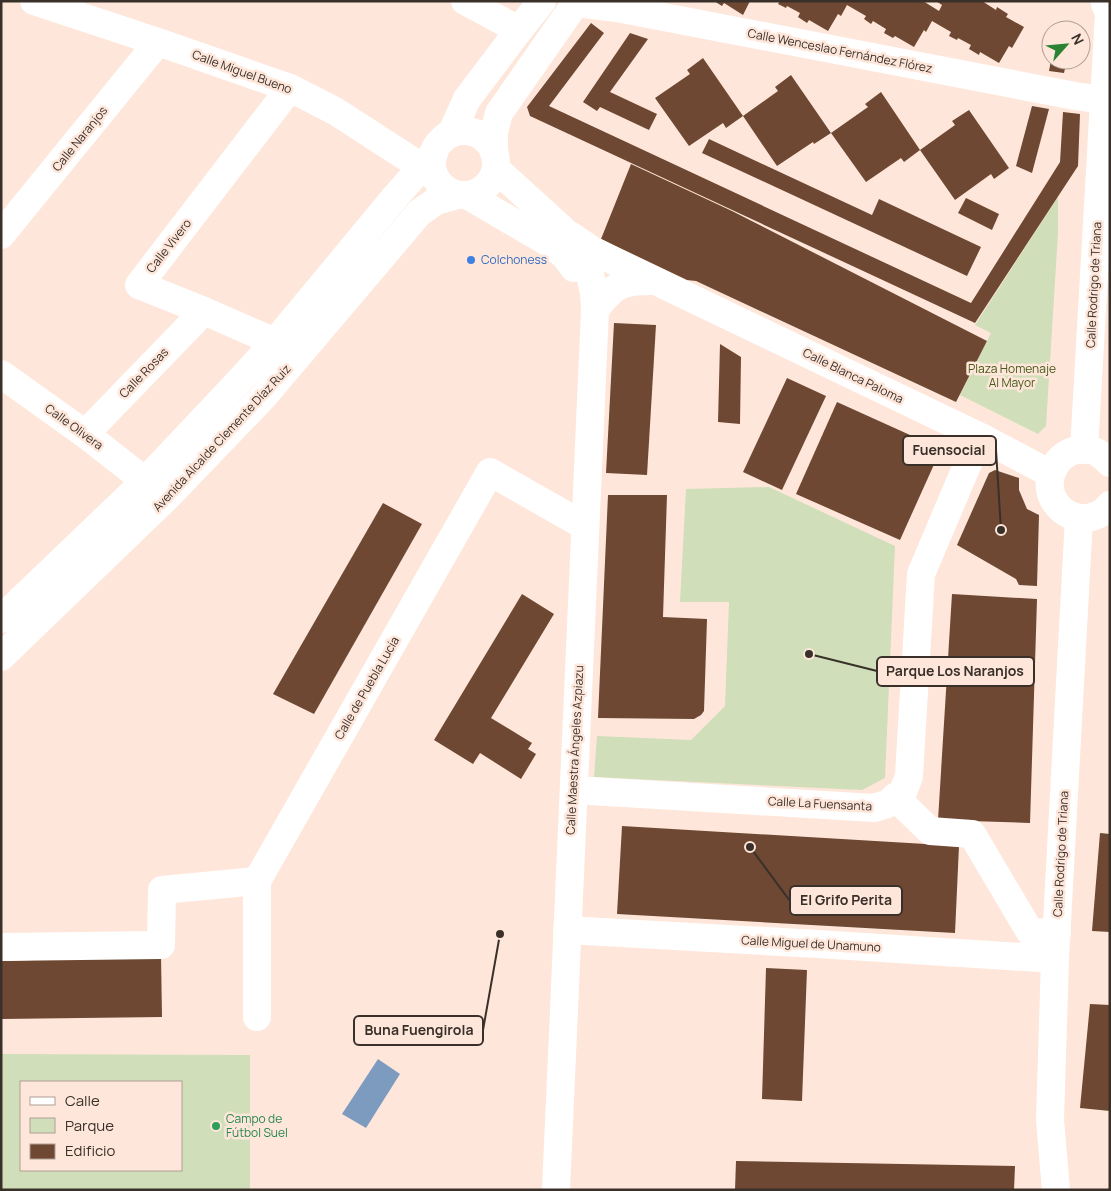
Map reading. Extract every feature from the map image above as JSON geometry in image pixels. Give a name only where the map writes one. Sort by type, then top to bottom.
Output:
[{"type":"street","name":"Calle Miguel Bueno","points":[[34,1],[290,88],[435,157]]},
{"type":"street","points":[[465,1],[519,30]]},
{"type":"street","name":"Avenida Alcalde Clemente Díaz Ruiz","points":[[1,619],[145,481],[275,342],[396,196],[435,157],[467,100],[542,1]]},
{"type":"street","points":[[495,160],[489,142],[471,132],[462,132],[435,157],[440,184],[448,191],[462,195],[478,193],[486,187],[493,179],[495,160],[494,132],[499,114],[577,2]]},
{"type":"street","name":"Calle Wenceslao Fernández Flórez","points":[[577,2],[620,4],[1107,101]]},
{"type":"street","name":"Calle Rodrigo de Triana","points":[[1084,450],[1107,101],[1110,13],[1101,2]]},
{"type":"street","name":"Calle Naranjos","points":[[1,236],[158,42]]},
{"type":"street","name":"Calle Vivero","points":[[275,342],[138,285],[290,88]]},
{"type":"street","name":"Calle Maestra Ángeles Azpiazu","points":[[495,160],[561,228],[581,256],[590,274],[594,293],[595,310],[556,1190]]},
{"type":"street","name":"Avenida Alcalde Clemente Díaz Ruiz","points":[[1,657],[168,496],[264,396],[419,213],[436,201],[462,195]]},
{"type":"street","name":"Calle Maestra Ángeles Azpiazu","points":[[462,195],[549,243],[565,256],[576,271],[595,310]]},
{"type":"street","name":"Calle Blanca Paloma","points":[[561,228],[592,250],[983,438],[1051,474]]},
{"type":"street","points":[[595,310],[606,295],[616,287],[628,282],[655,281]]},
{"type":"street","name":"Calle Rosas","points":[[85,434],[204,311]]},
{"type":"street","name":"Calle Olivera","points":[[1,374],[85,434],[145,481]]},
{"type":"street","name":"Calle La Fuensanta","points":[[574,790],[874,808],[887,804],[902,792],[909,776],[921,574],[971,456],[983,438]]},
{"type":"street","points":[[1110,463],[1094,451],[1073,451],[1063,456],[1056,464],[1049,484],[1055,503],[1061,510],[1070,515],[1079,518],[1089,518],[1098,515],[1110,505]]},
{"type":"street","name":"Calle de Puebla Lucía","points":[[257,1017],[257,881],[490,472],[585,526]]},
{"type":"street","name":"Calle Rodrigo de Triana","points":[[1056,1190],[1050,1120],[1056,946],[1079,518]]},
{"type":"street","points":[[895,797],[930,831],[972,834],[1030,932],[1056,946]]},
{"type":"street","points":[[1,947],[161,945],[162,890],[257,881]]},
{"type":"street","name":"Calle Miguel de Unamuno","points":[[568,930],[818,944],[1056,946]]},
{"type":"green space","name":"Plaza Homenaje Al Mayor","points":[[1058,197],[1058,233],[1046,426],[1038,434],[960,395],[991,333],[975,325]]},
{"type":"green space","points":[[769,487],[895,546],[885,778],[862,790],[594,777],[597,736],[691,740],[725,706],[729,602],[680,602],[686,489]]},
{"type":"green space","name":"Campo de Fútbol Suel","points":[[1,1054],[250,1055],[250,1190],[1,1190]]},
{"type":"water","points":[[378,1059],[400,1074],[366,1128],[342,1114]]},
{"type":"building","points":[[714,1],[750,1],[743,15],[724,3],[722,6]]},
{"type":"building","points":[[780,1],[923,1],[939,11],[942,5],[936,1],[982,1],[996,10],[997,7],[1008,14],[1006,17],[1024,27],[1012,48],[1009,46],[999,63],[980,52],[979,55],[969,49],[971,45],[958,38],[957,40],[949,36],[951,32],[932,21],[914,47],[895,36],[893,38],[884,33],[886,29],[873,21],[871,24],[864,19],[866,16],[847,5],[841,16],[838,14],[828,31],[809,20],[807,23],[798,17],[800,13],[787,6],[786,8],[778,4]]},
{"type":"building","points":[[591,23],[604,33],[549,106],[971,303],[1060,162],[1063,112],[1080,114],[1078,166],[975,323],[530,116],[527,107]]},
{"type":"building","points":[[630,33],[648,39],[610,92],[657,114],[649,130],[600,107],[597,111],[583,102]]},
{"type":"building","points":[[703,58],[743,116],[726,128],[723,123],[689,146],[655,98],[690,74],[687,70]]},
{"type":"building","points":[[1049,70],[1065,70],[1064,73]]},
{"type":"building","points":[[791,75],[831,133],[814,144],[813,142],[777,166],[743,116],[778,91],[775,87]]},
{"type":"building","points":[[881,92],[920,150],[904,162],[901,158],[866,182],[831,133],[868,107],[865,104]]},
{"type":"building","points":[[1032,106],[1049,109],[1032,173],[1016,166]]},
{"type":"building","points":[[969,110],[1009,168],[994,179],[991,174],[955,200],[920,150],[955,125],[952,121]]},
{"type":"building","points":[[709,139],[872,215],[879,199],[981,247],[967,276],[702,153]]},
{"type":"building","points":[[631,164],[732,211],[987,341],[956,402],[601,239]]},
{"type":"building","points":[[966,198],[999,214],[992,230],[958,213]]},
{"type":"building","points":[[614,323],[656,325],[647,475],[606,473]]},
{"type":"building","points":[[720,344],[741,357],[740,424],[718,422]]},
{"type":"building","points":[[787,378],[826,396],[782,490],[743,472]]},
{"type":"building","points":[[837,402],[941,449],[900,540],[796,494]]},
{"type":"building","points":[[995,470],[1019,478],[1019,490],[1027,509],[1039,515],[1037,586],[1019,585],[1016,579],[957,545],[989,473]]},
{"type":"building","points":[[608,495],[667,495],[663,617],[707,619],[704,711],[694,719],[598,718]]},
{"type":"building","points":[[383,503],[422,524],[314,714],[273,694]]},
{"type":"building","points":[[522,594],[554,614],[491,718],[532,743],[528,749],[536,754],[521,779],[480,753],[473,764],[434,740]]},
{"type":"building","points":[[952,594],[1037,599],[1030,823],[938,820]]},
{"type":"building","points":[[622,826],[959,846],[955,933],[617,914]]},
{"type":"building","points":[[1100,833],[1110,834],[1110,932],[1092,931]]},
{"type":"building","points":[[161,956],[162,1017],[1,1019],[1,961]]},
{"type":"building","points":[[766,968],[807,970],[802,1101],[762,1099]]},
{"type":"building","points":[[1090,1004],[1110,1005],[1110,1111],[1080,1108]]},
{"type":"building","points":[[736,1161],[1015,1166],[1014,1190],[735,1190]]},
{"type":"place","name":"Colchoness","points":[[471,260]]},
{"type":"place","name":"Fuensocial","points":[[1001,530]]},
{"type":"place","name":"Parque Los Naranjos","points":[[809,654]]},
{"type":"place","name":"El Grifo Perita","points":[[750,847]]},
{"type":"place","name":"Buna Fuengirola","points":[[500,934]]},
{"type":"place","name":"Campo de Fútbol Suel","points":[[216,1126]]}]
